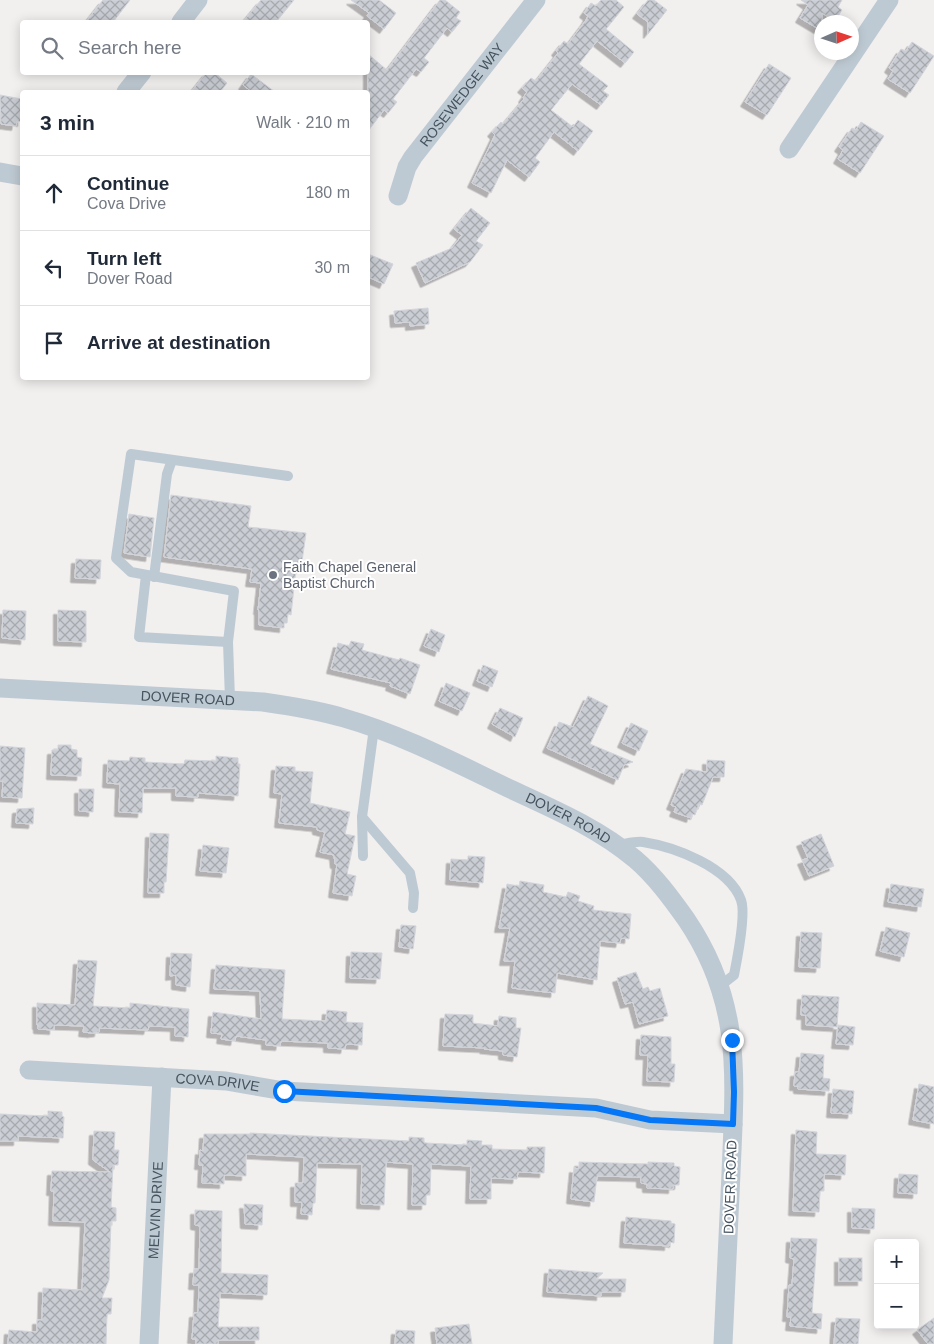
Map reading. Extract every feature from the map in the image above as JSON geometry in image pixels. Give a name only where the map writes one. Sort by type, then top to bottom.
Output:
[{"type":"street","points":[[183,20],[198,0]]},
{"type":"street","name":"ROSEWEDGE WAY","points":[[398,196],[407,167],[413,157],[536,0]]},
{"type":"street","points":[[789,150],[889,0]]},
{"type":"street","points":[[128,90],[140,75]]},
{"type":"street","points":[[0,172],[20,176]]},
{"type":"street","name":"DOVER ROAD","points":[[0,688],[263,702],[302,707],[345,718],[374,728],[452,762],[570,818],[603,835],[636,860],[672,898],[699,938],[711,962],[729,1018],[732,1040],[734,1092],[724,1344]]},
{"type":"street","name":"COVA DRIVE","points":[[29,1070],[226,1080],[284,1091],[596,1108],[650,1120],[733,1124]]},
{"type":"street","name":"MELVIN DRIVE","points":[[149,1344],[162,1077]]},
{"type":"lane","points":[[230,700],[228,642],[234,591],[131,572],[116,558],[131,454],[288,476]]},
{"type":"lane","points":[[172,460],[167,474],[139,637],[228,642]]},
{"type":"lane","points":[[362,856],[362,817],[374,728]]},
{"type":"lane","points":[[362,817],[410,873],[414,893],[413,908]]},
{"type":"lane","points":[[616,845],[642,842],[691,855],[728,879],[742,901],[740,937],[734,975],[720,986]]},
{"type":"building","points":[[103,0],[130,0],[115,20],[88,20]]},
{"type":"building","points":[[261,0],[294,0],[278,20],[245,20]]},
{"type":"building","points":[[351,0],[379,0],[396,13],[384,29],[367,16],[369,13]]},
{"type":"building","points":[[440,0],[445,0],[460,12],[456,18],[461,21],[452,32],[447,28],[424,58],[429,62],[421,72],[416,69],[393,99],[397,102],[388,113],[384,110],[370,128],[368,75],[370,75],[370,56],[387,70]]},
{"type":"building","points":[[601,0],[616,0],[624,7],[606,29],[634,52],[625,63],[597,41],[579,64],[608,86],[603,91],[609,95],[601,105],[572,84],[551,110],[573,127],[578,120],[593,131],[578,151],[554,132],[535,158],[540,162],[529,177],[507,160],[491,193],[472,183],[495,135],[492,132],[501,122],[503,124],[524,99],[527,92],[522,88],[531,78],[536,81],[558,53],[556,51],[564,41],[568,44],[586,20],[588,16],[584,13],[591,3],[596,6]]},
{"type":"building","points":[[648,0],[654,0],[667,10],[648,34],[648,22],[637,14]]},
{"type":"building","points":[[801,0],[842,0],[838,7],[842,10],[839,15],[825,15],[822,13],[822,15],[814,15],[814,26],[800,18],[808,5]]},
{"type":"building","points":[[912,42],[934,56],[910,93],[888,79],[893,71],[889,68],[901,49],[906,51]]},
{"type":"building","points":[[769,64],[791,78],[767,115],[745,102]]},
{"type":"building","points":[[205,75],[218,75],[227,83],[222,90],[193,90]]},
{"type":"building","points":[[250,75],[252,75],[272,90],[249,90],[243,85]]},
{"type":"building","points":[[0,95],[20,99],[20,122],[17,121],[16,126],[1,124]]},
{"type":"building","points":[[861,122],[884,136],[860,173],[838,159],[843,150],[839,147],[852,128],[856,130]]},
{"type":"building","points":[[471,208],[490,223],[476,241],[483,245],[470,262],[425,283],[416,263],[452,248],[462,235],[454,229]]},
{"type":"building","points":[[370,255],[393,264],[384,284],[370,278]]},
{"type":"building","points":[[428,308],[429,324],[410,326],[410,322],[395,323],[394,311]]},
{"type":"building","points":[[171,495],[251,506],[248,527],[306,533],[301,569],[296,569],[291,615],[288,614],[287,623],[284,623],[284,628],[259,625],[258,610],[261,583],[250,582],[252,569],[164,557]]},
{"type":"building","points":[[129,514],[154,518],[150,557],[124,553]]},
{"type":"building","points":[[76,559],[101,560],[100,579],[75,578]]},
{"type":"building","points":[[3,610],[26,611],[25,640],[2,638]]},
{"type":"building","points":[[58,610],[86,611],[86,642],[58,641]]},
{"type":"building","points":[[431,629],[445,635],[439,652],[424,646]]},
{"type":"building","points":[[351,641],[364,644],[362,650],[399,660],[400,658],[420,665],[410,694],[390,686],[391,683],[331,669],[338,643],[349,646]]},
{"type":"building","points":[[483,665],[498,671],[492,687],[477,681]]},
{"type":"building","points":[[446,683],[470,693],[462,711],[439,701]]},
{"type":"building","points":[[588,696],[608,706],[590,744],[633,762],[624,765],[618,780],[547,748],[559,722],[573,727]]},
{"type":"building","points":[[500,708],[523,718],[515,737],[492,724]]},
{"type":"building","points":[[631,723],[648,731],[639,751],[622,743]]},
{"type":"building","points":[[58,745],[71,745],[71,749],[77,750],[77,757],[82,758],[81,776],[51,775],[52,750],[58,750]]},
{"type":"building","points":[[0,746],[25,748],[22,798],[2,797],[3,781],[0,781]]},
{"type":"building","points":[[216,756],[238,758],[238,764],[240,764],[238,796],[198,793],[198,797],[176,796],[176,788],[143,788],[142,813],[119,812],[120,784],[107,783],[108,760],[129,761],[130,757],[145,758],[145,762],[184,764],[185,760],[216,761]]},
{"type":"building","points":[[707,760],[725,761],[724,777],[713,777],[702,805],[699,804],[695,815],[692,814],[691,818],[674,812],[676,807],[671,805],[686,769],[707,772]]},
{"type":"building","points":[[276,766],[295,767],[295,771],[313,772],[310,803],[350,812],[345,834],[355,836],[347,874],[356,876],[352,896],[333,893],[337,864],[335,864],[334,855],[320,852],[325,832],[317,830],[317,827],[279,823],[282,794],[274,793]]},
{"type":"building","points":[[79,789],[94,789],[93,812],[79,811]]},
{"type":"building","points":[[34,808],[33,824],[16,823],[17,809]]},
{"type":"building","points":[[150,833],[169,834],[164,893],[148,893]]},
{"type":"building","points":[[821,834],[834,866],[809,876],[802,860],[808,858],[801,842]]},
{"type":"building","points":[[203,845],[229,848],[226,873],[200,871]]},
{"type":"building","points":[[468,856],[485,857],[483,883],[450,880],[451,859],[468,860]]},
{"type":"building","points":[[520,881],[544,885],[543,892],[566,897],[568,892],[580,896],[578,901],[594,906],[593,910],[631,914],[629,939],[621,938],[620,943],[600,941],[597,980],[557,973],[555,993],[512,988],[515,961],[504,961],[510,928],[499,928],[507,884],[519,886]]},
{"type":"building","points":[[891,884],[924,889],[921,907],[888,902]]},
{"type":"building","points":[[401,925],[416,926],[413,949],[399,947]]},
{"type":"building","points":[[886,927],[910,933],[904,957],[880,951]]},
{"type":"building","points":[[801,932],[822,933],[820,968],[799,967]]},
{"type":"building","points":[[351,952],[382,953],[380,979],[350,978]]},
{"type":"building","points":[[171,953],[192,954],[190,987],[176,985],[176,975],[170,976]]},
{"type":"building","points":[[78,960],[97,961],[93,1006],[130,1008],[130,1003],[189,1009],[188,1037],[175,1036],[175,1027],[149,1026],[148,1030],[99,1028],[99,1032],[92,1033],[83,1032],[84,1026],[54,1025],[54,1030],[38,1029],[37,1003],[75,1005]]},
{"type":"building","points":[[216,965],[285,970],[282,1019],[326,1021],[327,1010],[347,1012],[346,1022],[363,1023],[362,1045],[346,1044],[345,1049],[328,1048],[328,1043],[281,1041],[280,1046],[266,1045],[266,1040],[236,1036],[235,1041],[221,1039],[222,1034],[211,1033],[213,1012],[261,1019],[260,991],[214,989]]},
{"type":"building","points":[[636,972],[643,989],[648,987],[650,991],[660,988],[668,1016],[639,1024],[633,1002],[625,1004],[617,978]]},
{"type":"building","points":[[802,995],[839,997],[837,1027],[806,1025],[806,1015],[801,1015]]},
{"type":"building","points":[[445,1014],[473,1015],[473,1023],[498,1026],[499,1016],[516,1018],[516,1028],[521,1028],[517,1057],[503,1055],[503,1051],[485,1048],[443,1046]]},
{"type":"building","points":[[838,1025],[855,1027],[853,1045],[836,1044]]},
{"type":"building","points":[[641,1035],[671,1037],[671,1064],[675,1064],[674,1082],[647,1081],[648,1055],[640,1055]]},
{"type":"building","points":[[801,1053],[824,1055],[823,1078],[830,1079],[829,1091],[798,1089],[798,1086],[794,1086],[795,1072],[799,1072]]},
{"type":"building","points":[[919,1084],[934,1087],[934,1124],[913,1120]]},
{"type":"building","points":[[833,1089],[854,1091],[852,1114],[831,1113]]},
{"type":"building","points":[[48,1111],[62,1112],[64,1117],[63,1138],[18,1136],[18,1141],[0,1141],[0,1114],[48,1116]]},
{"type":"building","points":[[796,1130],[817,1132],[816,1154],[846,1155],[845,1175],[824,1174],[824,1191],[820,1191],[819,1212],[793,1211]]},
{"type":"building","points":[[94,1131],[115,1132],[114,1150],[119,1150],[118,1165],[113,1165],[111,1207],[116,1208],[116,1221],[111,1221],[109,1280],[102,1298],[112,1298],[111,1314],[107,1314],[106,1344],[8,1344],[9,1330],[37,1332],[37,1320],[42,1320],[43,1288],[82,1290],[85,1222],[53,1221],[54,1191],[51,1191],[52,1171],[110,1172],[93,1160]]},
{"type":"building","points":[[250,1133],[409,1141],[409,1137],[424,1138],[426,1143],[467,1145],[467,1140],[482,1141],[481,1145],[492,1145],[492,1149],[527,1150],[527,1147],[545,1147],[544,1173],[518,1172],[517,1179],[491,1178],[491,1199],[470,1199],[471,1166],[431,1164],[430,1195],[426,1195],[426,1205],[412,1205],[413,1164],[386,1162],[384,1205],[361,1204],[362,1164],[317,1163],[315,1203],[313,1203],[312,1215],[301,1214],[302,1202],[295,1202],[295,1183],[303,1183],[304,1157],[246,1154],[246,1176],[224,1175],[224,1184],[202,1183],[203,1165],[199,1165],[200,1150],[203,1151],[204,1134]]},
{"type":"building","points":[[579,1162],[674,1163],[674,1166],[680,1167],[679,1185],[673,1185],[673,1189],[647,1188],[647,1184],[641,1183],[641,1177],[597,1176],[594,1202],[571,1199],[574,1168],[579,1169]]},
{"type":"building","points":[[899,1174],[918,1175],[917,1194],[898,1193]]},
{"type":"building","points":[[244,1204],[263,1205],[262,1225],[245,1224]]},
{"type":"building","points":[[852,1208],[875,1209],[874,1229],[852,1228]]},
{"type":"building","points":[[195,1210],[222,1211],[221,1273],[268,1275],[267,1295],[220,1293],[218,1327],[259,1327],[259,1340],[218,1340],[218,1344],[196,1344],[196,1339],[192,1339],[194,1313],[198,1313],[199,1285],[193,1285],[194,1269],[199,1269],[200,1226],[195,1225]]},
{"type":"building","points":[[626,1217],[671,1221],[671,1223],[675,1224],[674,1243],[669,1242],[669,1246],[624,1243]]},
{"type":"building","points":[[791,1238],[817,1239],[812,1313],[822,1314],[821,1329],[790,1326],[791,1317],[787,1317],[789,1285],[792,1285],[794,1259],[790,1258]]},
{"type":"building","points":[[839,1258],[862,1258],[862,1281],[839,1281]]},
{"type":"building","points":[[549,1269],[603,1273],[596,1279],[626,1279],[625,1292],[601,1292],[601,1296],[547,1292]]},
{"type":"building","points":[[836,1318],[860,1319],[858,1344],[834,1344]]},
{"type":"building","points":[[934,1318],[934,1344],[928,1344],[917,1330]]},
{"type":"building","points":[[469,1324],[472,1344],[437,1344],[435,1328]]},
{"type":"building","points":[[396,1330],[415,1331],[414,1344],[395,1344]]},
{"type":"place","name":"Faith Chapel General Baptist Church","points":[[273,575]]},
{"type":"route","points":[[284,1091],[596,1108],[650,1120],[733,1124],[732,1040]]}]
